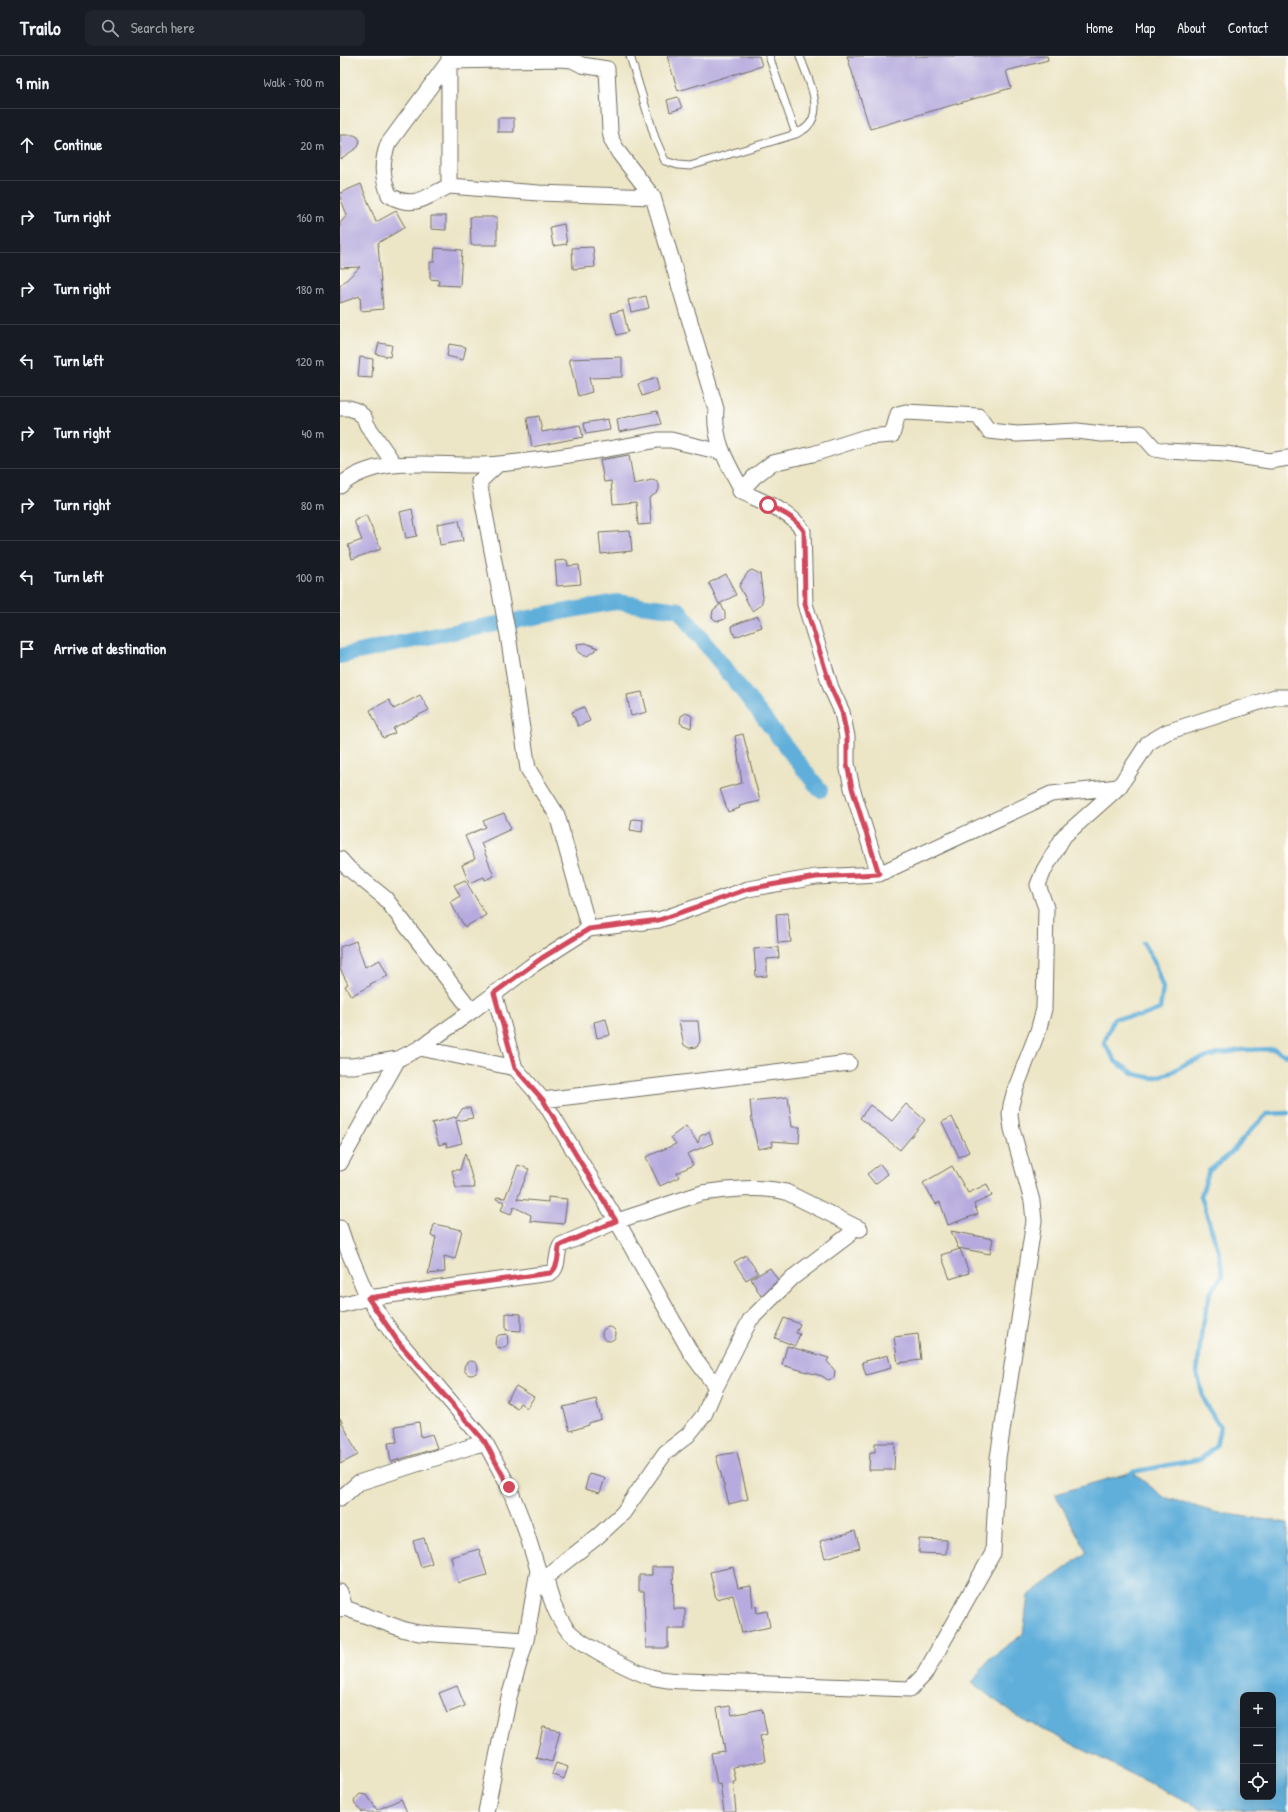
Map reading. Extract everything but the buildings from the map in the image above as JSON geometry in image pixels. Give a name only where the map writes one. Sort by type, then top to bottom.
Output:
[{"type":"street","points":[[449,59],[388,144],[383,158],[382,167],[384,181],[389,195],[405,203],[414,202],[449,186],[539,193],[653,197]]},
{"type":"street","points":[[449,59],[449,186]]},
{"type":"street","points":[[449,59],[561,59],[572,60],[582,65],[607,69],[610,131],[612,141],[619,153],[653,197],[716,409],[715,419],[721,452],[742,490],[740,491],[790,516],[804,531],[805,604],[831,688],[842,712],[847,737],[847,764],[852,788],[879,874]]},
{"type":"street","points":[[340,408],[349,408],[357,411],[364,417],[367,425],[395,465]]},
{"type":"street","points":[[742,490],[755,476],[772,463],[813,454],[866,437],[892,435],[898,414],[906,412],[978,416],[989,431],[1002,433],[1077,431],[1102,434],[1141,433],[1155,449],[1166,451],[1226,454],[1270,461],[1288,458]]},
{"type":"street","points":[[340,486],[361,472],[395,465],[497,465],[580,454],[658,440],[671,440],[721,452]]},
{"type":"street","points":[[497,465],[479,482],[508,635],[528,769],[557,815],[589,929]]},
{"type":"street","points":[[340,1228],[368,1298],[399,1343],[485,1442],[509,1487],[542,1574],[552,1605],[570,1632],[592,1649],[649,1676],[666,1680],[910,1689],[924,1675],[993,1553],[998,1458],[1034,1221],[1032,1201],[1012,1129],[1010,1105],[1038,1031],[1044,1009],[1046,908],[1038,885],[1044,870],[1064,836],[1119,787],[1148,743],[1167,732],[1275,697],[1288,697]]},
{"type":"street","points":[[340,1066],[353,1066],[398,1060],[420,1048],[472,1011],[536,962],[589,929],[659,920],[748,889],[816,877],[879,874],[1051,794],[1119,787]]},
{"type":"street","points":[[340,858],[348,868],[385,898],[472,1011]]},
{"type":"street","points":[[494,993],[515,1068],[543,1100],[616,1221],[691,1353],[716,1386]]},
{"type":"street","points":[[420,1048],[515,1068]]},
{"type":"street","points":[[340,1164],[398,1060]]},
{"type":"street","points":[[543,1100],[849,1063]]},
{"type":"street","points":[[340,1305],[368,1298],[550,1273],[556,1267],[559,1247],[561,1245],[616,1221],[702,1193],[774,1189],[798,1197],[860,1229],[852,1226],[849,1235],[792,1278],[750,1320],[716,1386],[704,1415],[688,1435],[665,1453],[622,1513],[598,1536],[542,1574],[526,1640],[509,1697],[486,1812]]},
{"type":"street","points":[[340,1499],[358,1484],[485,1442]]},
{"type":"street","points":[[340,1592],[342,1609],[405,1630],[419,1633],[526,1640]]},
{"type":"lane","points":[[630,56],[655,138],[665,161],[678,165],[690,166],[796,134],[807,127],[814,117],[816,108],[800,56]]},
{"type":"lane","points":[[769,56],[796,134]]},
{"type":"water","points":[[1132,1472],[1164,1497],[1214,1512],[1288,1523],[1288,1811],[1202,1809],[1018,1717],[972,1683],[989,1659],[1023,1634],[1028,1596],[1087,1552],[1055,1494]]},
{"type":"waterway","points":[[340,656],[437,635],[616,602],[679,610],[820,790]]},
{"type":"waterway","points":[[1143,943],[1154,961],[1163,988],[1160,1009],[1142,1016],[1114,1018],[1104,1043],[1116,1062],[1135,1074],[1152,1078],[1170,1073],[1187,1063],[1218,1054],[1241,1050],[1274,1049],[1286,1056],[1288,1054]]},
{"type":"waterway","points":[[1132,1472],[1201,1459],[1216,1446],[1220,1427],[1205,1403],[1197,1373],[1202,1329],[1210,1293],[1222,1276],[1220,1256],[1201,1196],[1209,1171],[1231,1153],[1267,1114],[1288,1113]]},
{"type":"route","points":[[509,1487],[485,1442],[399,1343],[368,1298],[550,1273],[556,1267],[559,1247],[561,1245],[616,1221],[543,1100],[515,1068],[494,993],[542,958],[589,929],[659,920],[748,889],[816,877],[879,874],[852,788],[847,764],[847,737],[842,712],[831,688],[805,604],[804,531],[790,516],[768,505]]}]
